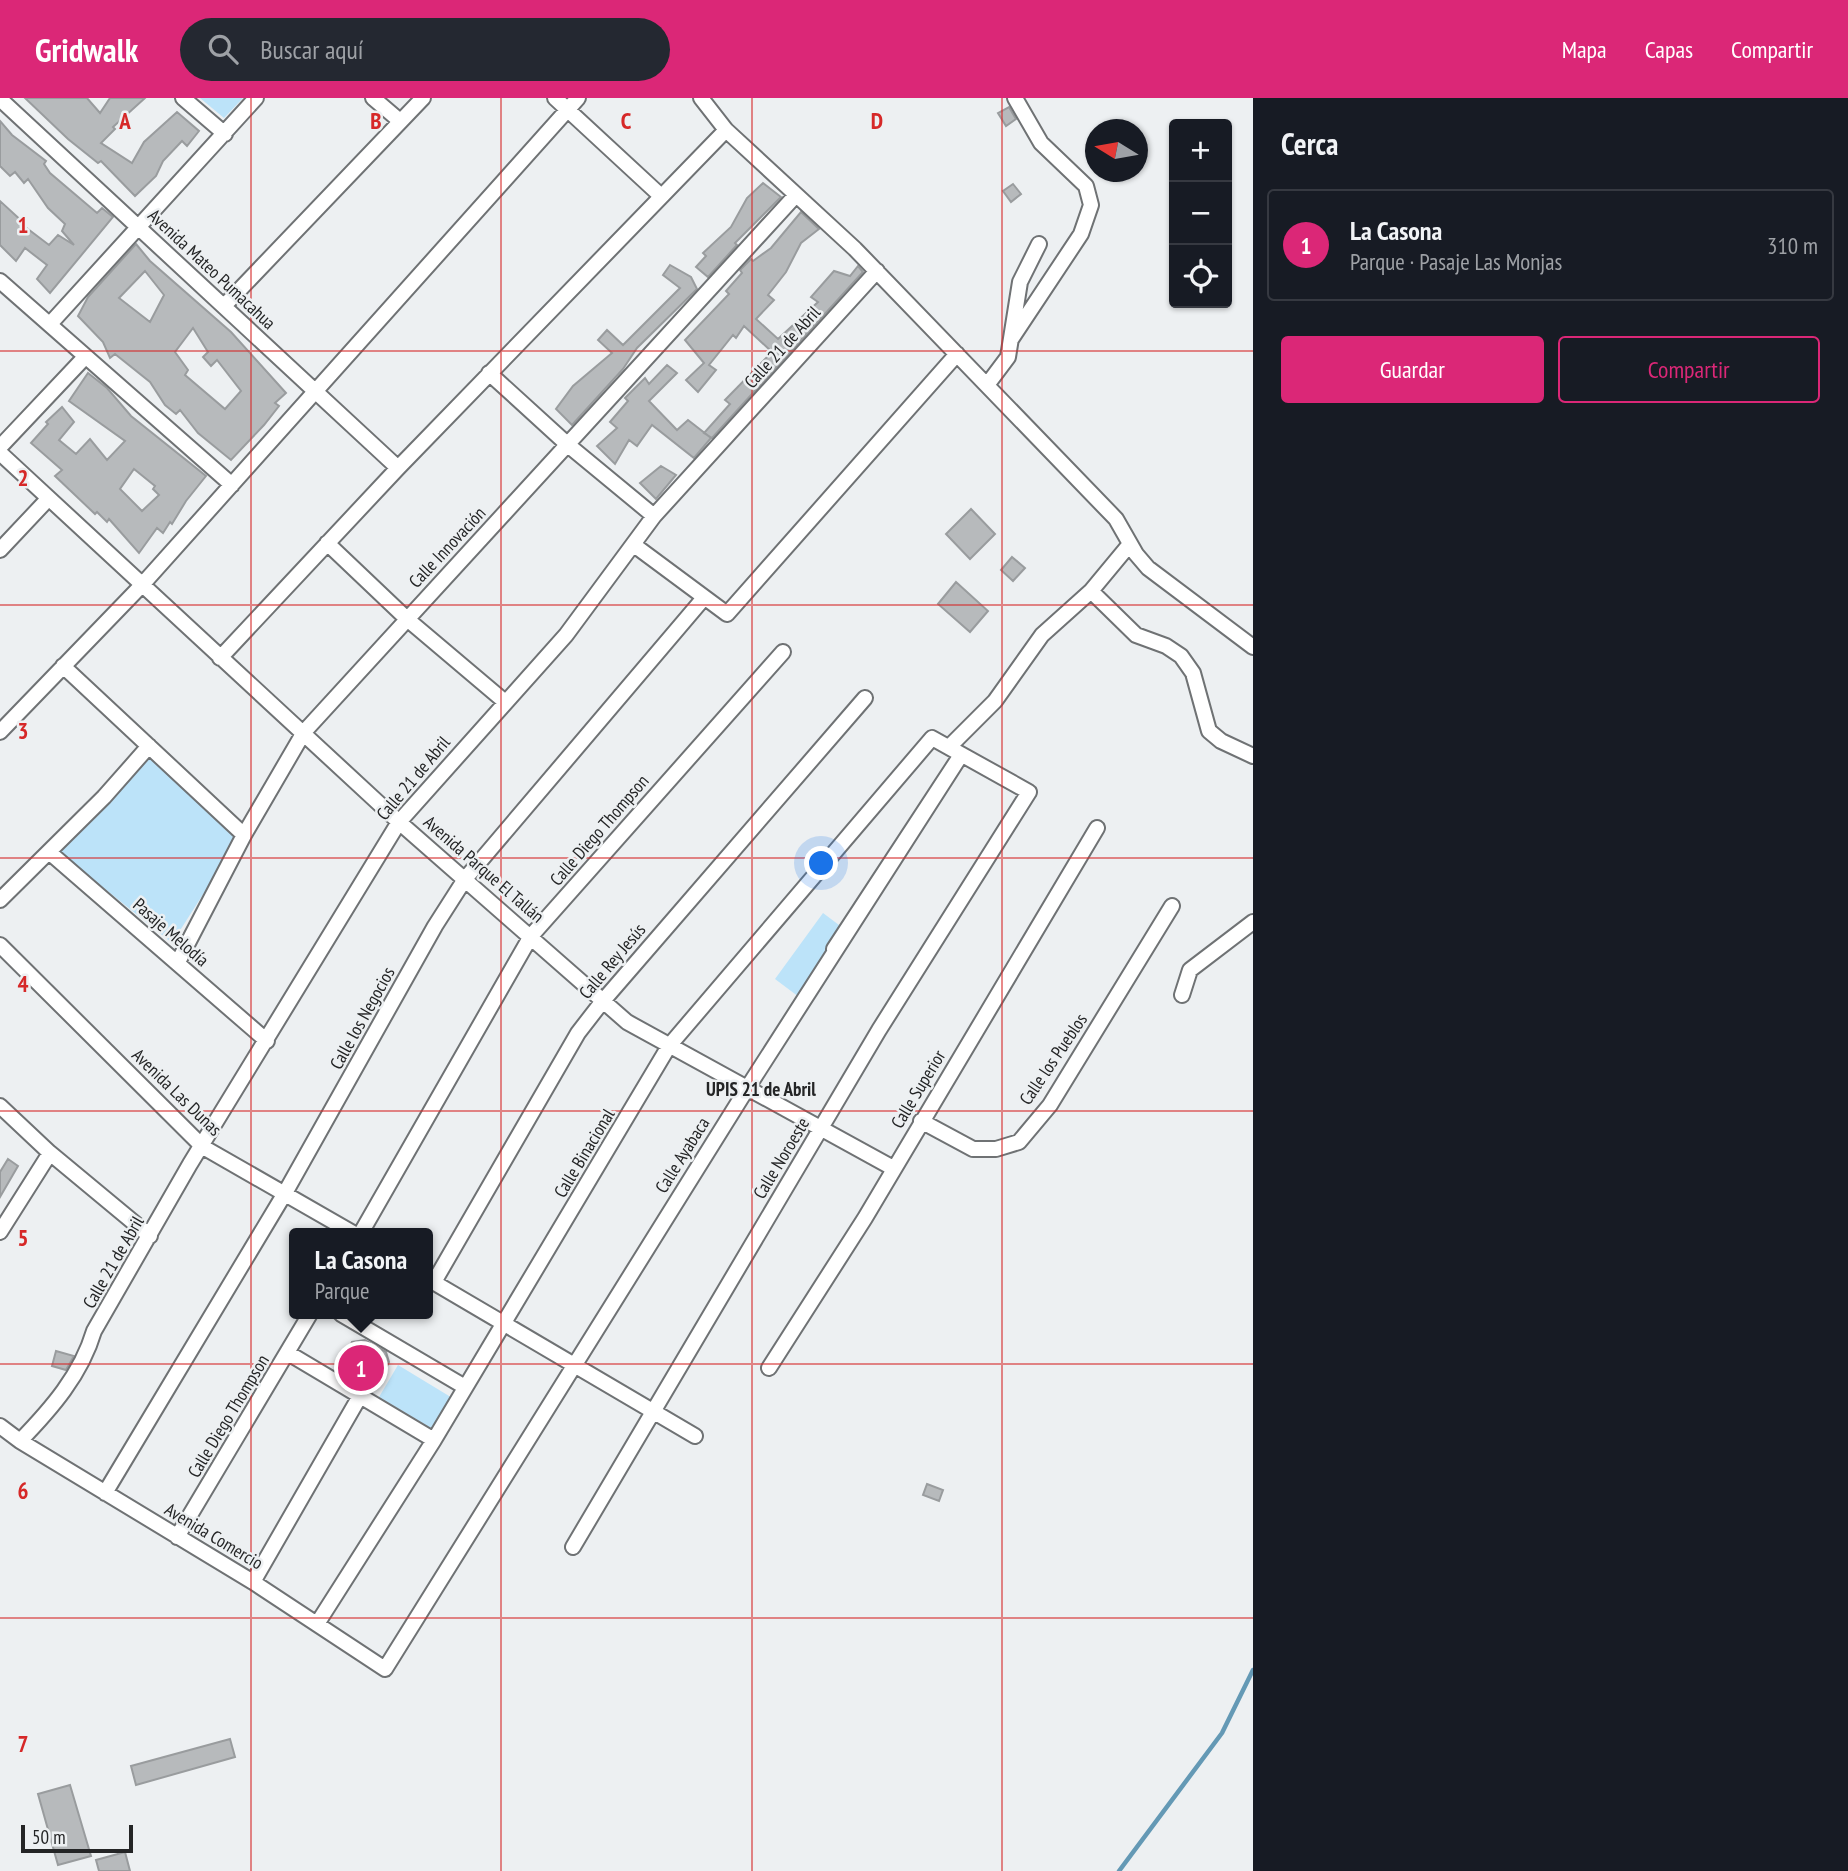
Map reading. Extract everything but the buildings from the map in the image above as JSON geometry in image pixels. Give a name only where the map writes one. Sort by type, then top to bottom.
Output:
[{"type":"street","points":[[183,98],[225,134]]},
{"type":"street","points":[[50,324],[256,98]]},
{"type":"street","points":[[373,98],[400,121]]},
{"type":"street","points":[[224,306],[423,98]]},
{"type":"street","points":[[555,98],[661,196]]},
{"type":"street","points":[[0,732],[141,586],[578,98]]},
{"type":"street","points":[[701,98],[726,130],[877,271],[1116,519],[1148,568],[1253,647]]},
{"type":"street","points":[[1012,338],[1081,234],[1091,205],[1086,186],[1041,143],[1015,98]]},
{"type":"street","name":"Avenida Mateo Pumacahua","points":[[0,99],[398,468]]},
{"type":"street","points":[[220,658],[489,373],[726,130]]},
{"type":"street","name":"Calle Innovación","points":[[178,962],[244,835],[304,732],[796,195]]},
{"type":"street","points":[[987,385],[1008,357],[1020,282],[1039,244]]},
{"type":"street","name":"Calle 21 de Abril","points":[[19,1441],[42,1418],[86,1358],[94,1331],[399,822],[504,701],[566,635],[654,516],[877,271]]},
{"type":"street","points":[[0,281],[232,485]]},
{"type":"street","points":[[634,545],[727,614],[957,354]]},
{"type":"street","points":[[0,447],[85,357]]},
{"type":"street","points":[[489,373],[568,445],[654,516]]},
{"type":"street","name":"Avenida Parque El Tallán","points":[[0,453],[399,822],[531,936],[602,1002],[627,1022],[669,1046],[893,1168]]},
{"type":"street","points":[[0,550],[48,499]]},
{"type":"street","points":[[327,543],[407,619],[504,701]]},
{"type":"street","points":[[834,949],[956,755],[1042,635],[1091,592],[1130,544]]},
{"type":"street","points":[[1091,592],[1136,635],[1166,646],[1181,656],[1193,673],[1209,731],[1253,756]]},
{"type":"street","name":"Calle los Negocios","points":[[105,1493],[285,1193],[435,926],[465,879],[704,599]]},
{"type":"street","name":"Calle Diego Thompson","points":[[364,1228],[531,936],[783,652]]},
{"type":"street","points":[[63,666],[244,835]]},
{"type":"street","name":"Calle Rey Jesús","points":[[433,1277],[578,1033],[865,698]]},
{"type":"street","name":"Calle Binacional","points":[[317,1624],[505,1325],[669,1046],[932,738],[956,755]]},
{"type":"street","points":[[0,900],[149,746]]},
{"type":"street","name":"Calle Noroeste","points":[[573,1547],[879,1030],[1029,792],[956,755]]},
{"type":"street","name":"Calle Ayabaca","points":[[385,1669],[956,755]]},
{"type":"street","name":"Calle Superior","points":[[769,1368],[865,1218],[1097,828]]},
{"type":"street","name":"Pasaje Melodía","points":[[49,852],[267,1041]]},
{"type":"street","name":"Calle los Pueblos","points":[[921,1121],[973,1149],[996,1149],[1020,1142],[1050,1105],[1172,906]]},
{"type":"street","points":[[1182,995],[1190,970],[1253,922]]},
{"type":"street","name":"Avenida Las Dunas","points":[[0,945],[203,1147],[344,1228]]},
{"type":"street","points":[[0,1106],[50,1153],[150,1236]]},
{"type":"street","points":[[0,1231],[50,1153]]},
{"type":"street","points":[[433,1281],[695,1436]]},
{"type":"street","name":"Calle Diego Thompson","points":[[177,1537],[307,1319]]},
{"type":"street","points":[[349,1319],[465,1387]]},
{"type":"street","points":[[288,1353],[434,1440]]},
{"type":"street","points":[[253,1582],[360,1396]]},
{"type":"street","name":"Avenida Comercio","points":[[0,1426],[19,1441],[253,1582],[385,1669]]},
{"type":"shaded area","points":[[200,98],[243,98],[224,118]]},
{"type":"shaded area","points":[[149,754],[244,830],[172,943],[58,851]]},
{"type":"shaded area","points":[[823,913],[847,931],[799,997],[775,979]]},
{"type":"shaded area","points":[[398,1365],[454,1399],[436,1431],[379,1397]]},
{"type":"waterway","points":[[1119,1871],[1222,1733],[1253,1670]]},
{"type":"place","name":"La Casona","points":[[361,1368]]},
{"type":"district","name":"UPIS 21 de Abril","points":[[761,1089]]}]
